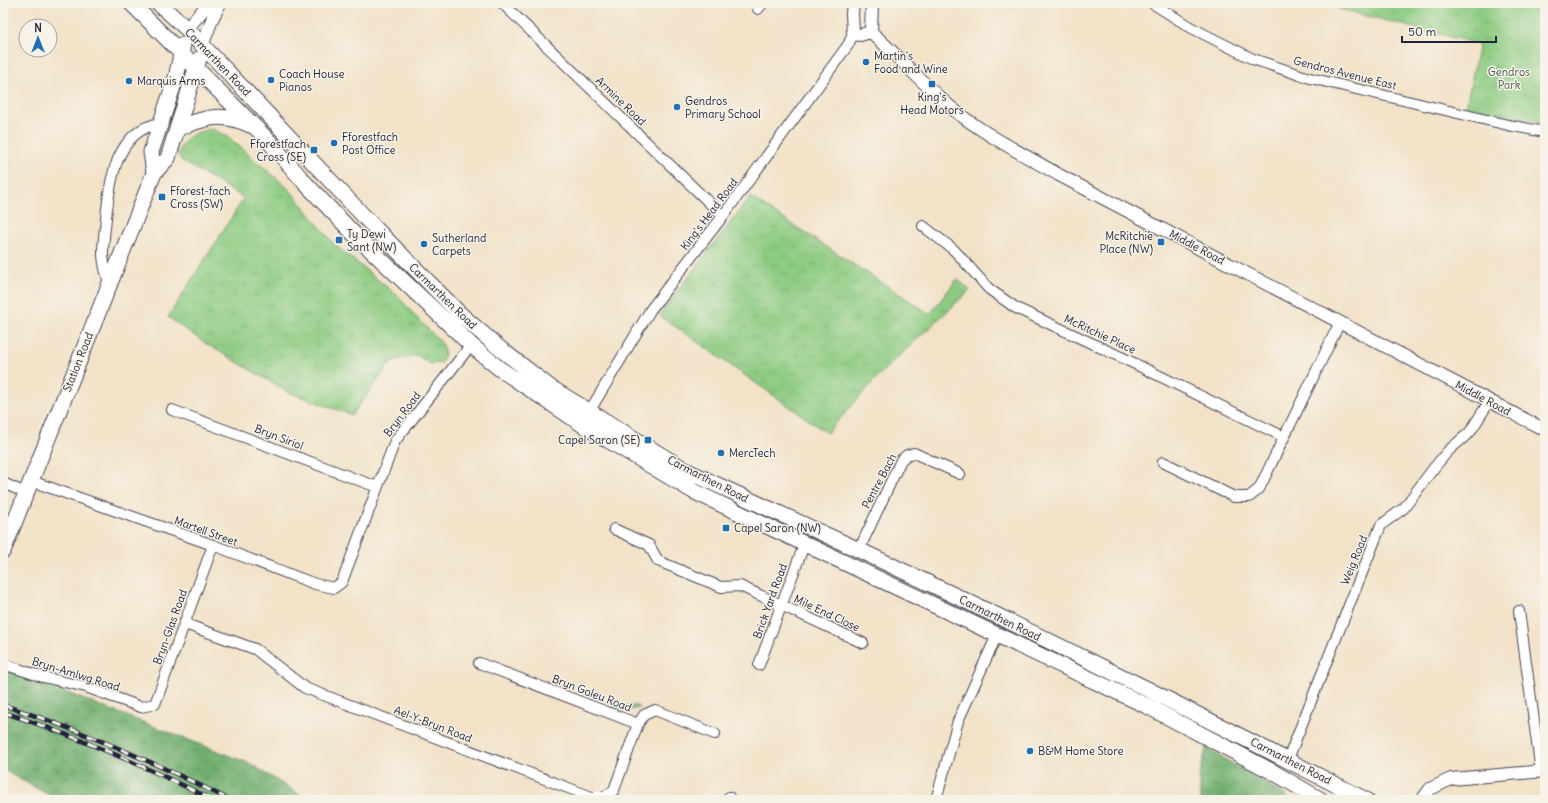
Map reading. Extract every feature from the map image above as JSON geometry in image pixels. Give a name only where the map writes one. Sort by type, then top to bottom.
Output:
[{"type":"main road","name":"Carmarthen Road","points":[[131,3],[182,52],[256,128],[354,234],[471,345],[527,388],[633,457],[693,491],[1210,738],[1321,800]]},
{"type":"main road","name":"Carmarthen Road","points":[[158,3],[187,29],[460,314],[535,377],[589,412],[687,471],[858,550],[1288,759],[1366,800]]},
{"type":"main road","points":[[154,173],[151,152],[176,78],[187,29]]},
{"type":"main road","name":"Station Road","points":[[3,551],[154,173],[168,158],[179,128],[202,46]]},
{"type":"main road","points":[[179,128],[218,116],[236,119],[256,128]]},
{"type":"street","points":[[187,29],[209,3]]},
{"type":"street","points":[[202,46],[220,3]]},
{"type":"street","name":"Armine Road","points":[[502,3],[723,216]]},
{"type":"street","points":[[853,3],[853,34],[860,35],[871,32],[872,3]]},
{"type":"street","name":"Gendros Avenue East","points":[[1152,3],[1190,27],[1253,59],[1300,74],[1508,125],[1545,132]]},
{"type":"street","name":"Middle Road","points":[[871,32],[949,106],[1002,141],[1058,175],[1340,322],[1489,402],[1545,428]]},
{"type":"street","name":"King's Head Road","points":[[589,412],[650,310],[723,216],[848,45],[853,34]]},
{"type":"street","points":[[109,285],[103,255],[109,191],[113,168],[136,133],[147,125],[160,123]]},
{"type":"street","name":"McRitchie Place","points":[[923,226],[954,250],[989,289],[1016,308],[1123,358],[1284,438]]},
{"type":"street","points":[[1163,462],[1234,497],[1249,497],[1260,489],[1340,322]]},
{"type":"street","name":"Bryn Road","points":[[353,552],[394,441],[471,345]]},
{"type":"street","name":"Weig Road","points":[[1288,759],[1381,524],[1404,508],[1448,451],[1470,432],[1489,402]]},
{"type":"street","name":"Bryn Siriol","points":[[172,410],[377,487]]},
{"type":"street","name":"Pentre Bach","points":[[858,550],[901,460],[907,455],[914,453],[960,474]]},
{"type":"street","name":"Martell Street","points":[[3,483],[28,487],[213,545],[328,588],[334,588],[342,582],[353,552]]},
{"type":"street","name":"Mile End Close","points":[[614,529],[649,544],[658,561],[721,587],[740,586],[863,643]]},
{"type":"street","name":"Brick Yard Road","points":[[759,665],[804,544]]},
{"type":"street","name":"Bryn-Glas Road","points":[[141,707],[155,704],[213,545]]},
{"type":"street","points":[[1422,800],[1430,789],[1451,779],[1543,771],[1519,610]]},
{"type":"street","name":"Ael-Y-Bryn Road","points":[[185,624],[255,649],[305,688],[592,797],[605,797],[614,790],[638,724]]},
{"type":"street","points":[[936,800],[958,721],[997,635]]},
{"type":"street","name":"Bryn Goleu Road","points":[[479,663],[638,724],[644,715],[655,710],[715,734]]},
{"type":"street","name":"Bryn-Amlwg Road","points":[[3,664],[43,677],[86,687],[141,707]]},
{"type":"green space","name":"Gendros Park","points":[[1324,3],[1545,3],[1545,123],[1466,106],[1479,44],[1343,10]]},
{"type":"green space","points":[[212,129],[227,136],[290,190],[334,244],[399,297],[414,315],[441,342],[445,354],[441,363],[430,364],[417,355],[392,361],[352,415],[288,392],[205,343],[168,317],[244,198],[182,161],[178,155],[183,144],[190,136]]},
{"type":"green space","points":[[750,197],[930,314],[957,279],[970,290],[882,372],[827,433],[659,315]]},
{"type":"green space","points":[[3,668],[251,764],[308,800],[58,800],[3,770]]},
{"type":"green space","points":[[615,702],[625,706],[638,706],[640,708],[615,712]]},
{"type":"green space","points":[[1206,748],[1284,794],[1290,800],[1200,800],[1199,779]]},
{"type":"railway","points":[[3,705],[90,736],[174,773],[230,800]]},
{"type":"railway","points":[[3,712],[110,752],[213,800]]},
{"type":"place","name":"Martin's Food and Wine","points":[[866,62]]},
{"type":"place","name":"Coach House Pianos","points":[[271,80]]},
{"type":"place","name":"Marquis Arms","points":[[129,81]]},
{"type":"place","name":"King's Head Motors","points":[[932,84]]},
{"type":"place","name":"Gendros Primary School","points":[[677,107]]},
{"type":"place","name":"Fforestfach Post Office","points":[[334,143]]},
{"type":"place","name":"Fforestfach Cross (SE)","points":[[314,150]]},
{"type":"place","name":"Fforest-fach Cross (SW)","points":[[162,197]]},
{"type":"place","name":"Ty Dewi Sant (NW)","points":[[339,240]]},
{"type":"place","name":"McRitchie Place (NW)","points":[[1161,242]]},
{"type":"place","name":"Sutherland Carpets","points":[[424,244]]},
{"type":"place","name":"Capel Saron (SE)","points":[[648,440]]},
{"type":"place","name":"MercTech","points":[[721,453]]},
{"type":"place","name":"Capel Saron (NW)","points":[[726,528]]},
{"type":"place","name":"B&M Home Store","points":[[1030,751]]}]
